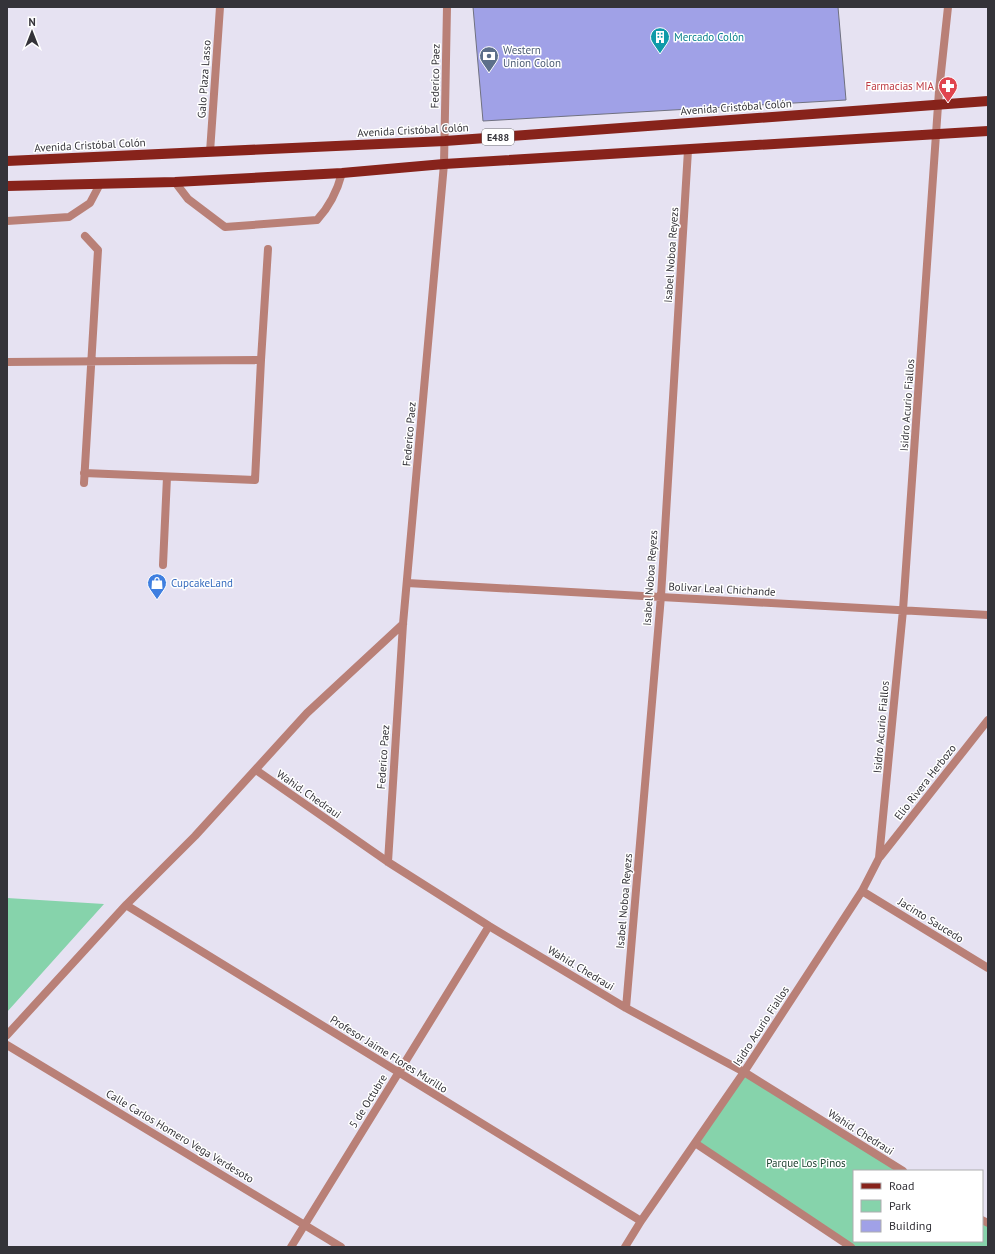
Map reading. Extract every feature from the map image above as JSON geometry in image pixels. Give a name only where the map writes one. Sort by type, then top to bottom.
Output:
[{"type":"main road","name":"Avenida Cristóbal Colón","points":[[7,161],[445,141],[988,101]]},
{"type":"main road","name":"E488","points":[[7,186],[175,182],[342,173],[444,164],[988,131]]},
{"type":"street","name":"Galo Plaza Lasso","points":[[210,152],[220,7]]},
{"type":"street","name":"Federico Paez","points":[[388,862],[403,624],[444,164],[447,7]]},
{"type":"street","name":"Isidro Acurio Fiallos","points":[[625,1247],[640,1221],[744,1072],[862,890],[880,858],[903,610],[939,104],[948,7]]},
{"type":"street","name":"Isabel Noboa Reyezs","points":[[626,1008],[661,596],[688,150]]},
{"type":"street","points":[[175,182],[188,199],[225,227],[317,220],[327,210],[338,191],[342,173]]},
{"type":"street","points":[[7,221],[69,217],[90,203],[100,184]]},
{"type":"street","points":[[84,483],[98,250],[85,236]]},
{"type":"street","points":[[84,473],[255,480],[268,249]]},
{"type":"street","points":[[7,362],[261,360]]},
{"type":"street","points":[[163,566],[167,477]]},
{"type":"street","name":"Bolivar Leal Chichande","points":[[407,582],[988,615]]},
{"type":"street","points":[[7,1035],[126,905],[195,836],[307,713],[403,624]]},
{"type":"street","name":"Elio Rivera Herbozo","points":[[880,858],[988,720]]},
{"type":"street","name":"Wahid. Chedraui","points":[[256,770],[388,862],[489,926],[626,1008],[744,1072],[902,1170]]},
{"type":"street","name":"Jacinto Saucedo","points":[[862,890],[988,968]]},
{"type":"street","name":"Profesor Jaime Flores Murillo","points":[[126,905],[640,1221]]},
{"type":"street","name":"5 de Octubre","points":[[291,1247],[489,926]]},
{"type":"street","name":"Calle Carlos Homero Vega Verdesoto","points":[[7,1045],[341,1247]]},
{"type":"street","points":[[695,1143],[851,1247]]},
{"type":"green space","points":[[7,898],[104,904],[7,1012]]},
{"type":"green space","name":"Parque Los Pinos","points":[[744,1072],[901,1170],[853,1170],[853,1242],[983,1242],[983,1221],[988,1224],[988,1247],[853,1247],[695,1143]]},
{"type":"building","name":"Mercado Colón","points":[[473,7],[838,7],[846,100],[483,121]]},
{"type":"place","name":"Mercado Colón","points":[[660,54]]},
{"type":"place","name":"Western Union Colon","points":[[489,73]]},
{"type":"place","name":"Farmacias MIA","points":[[948,103]]},
{"type":"place","name":"CupcakeLand","points":[[157,600]]}]
